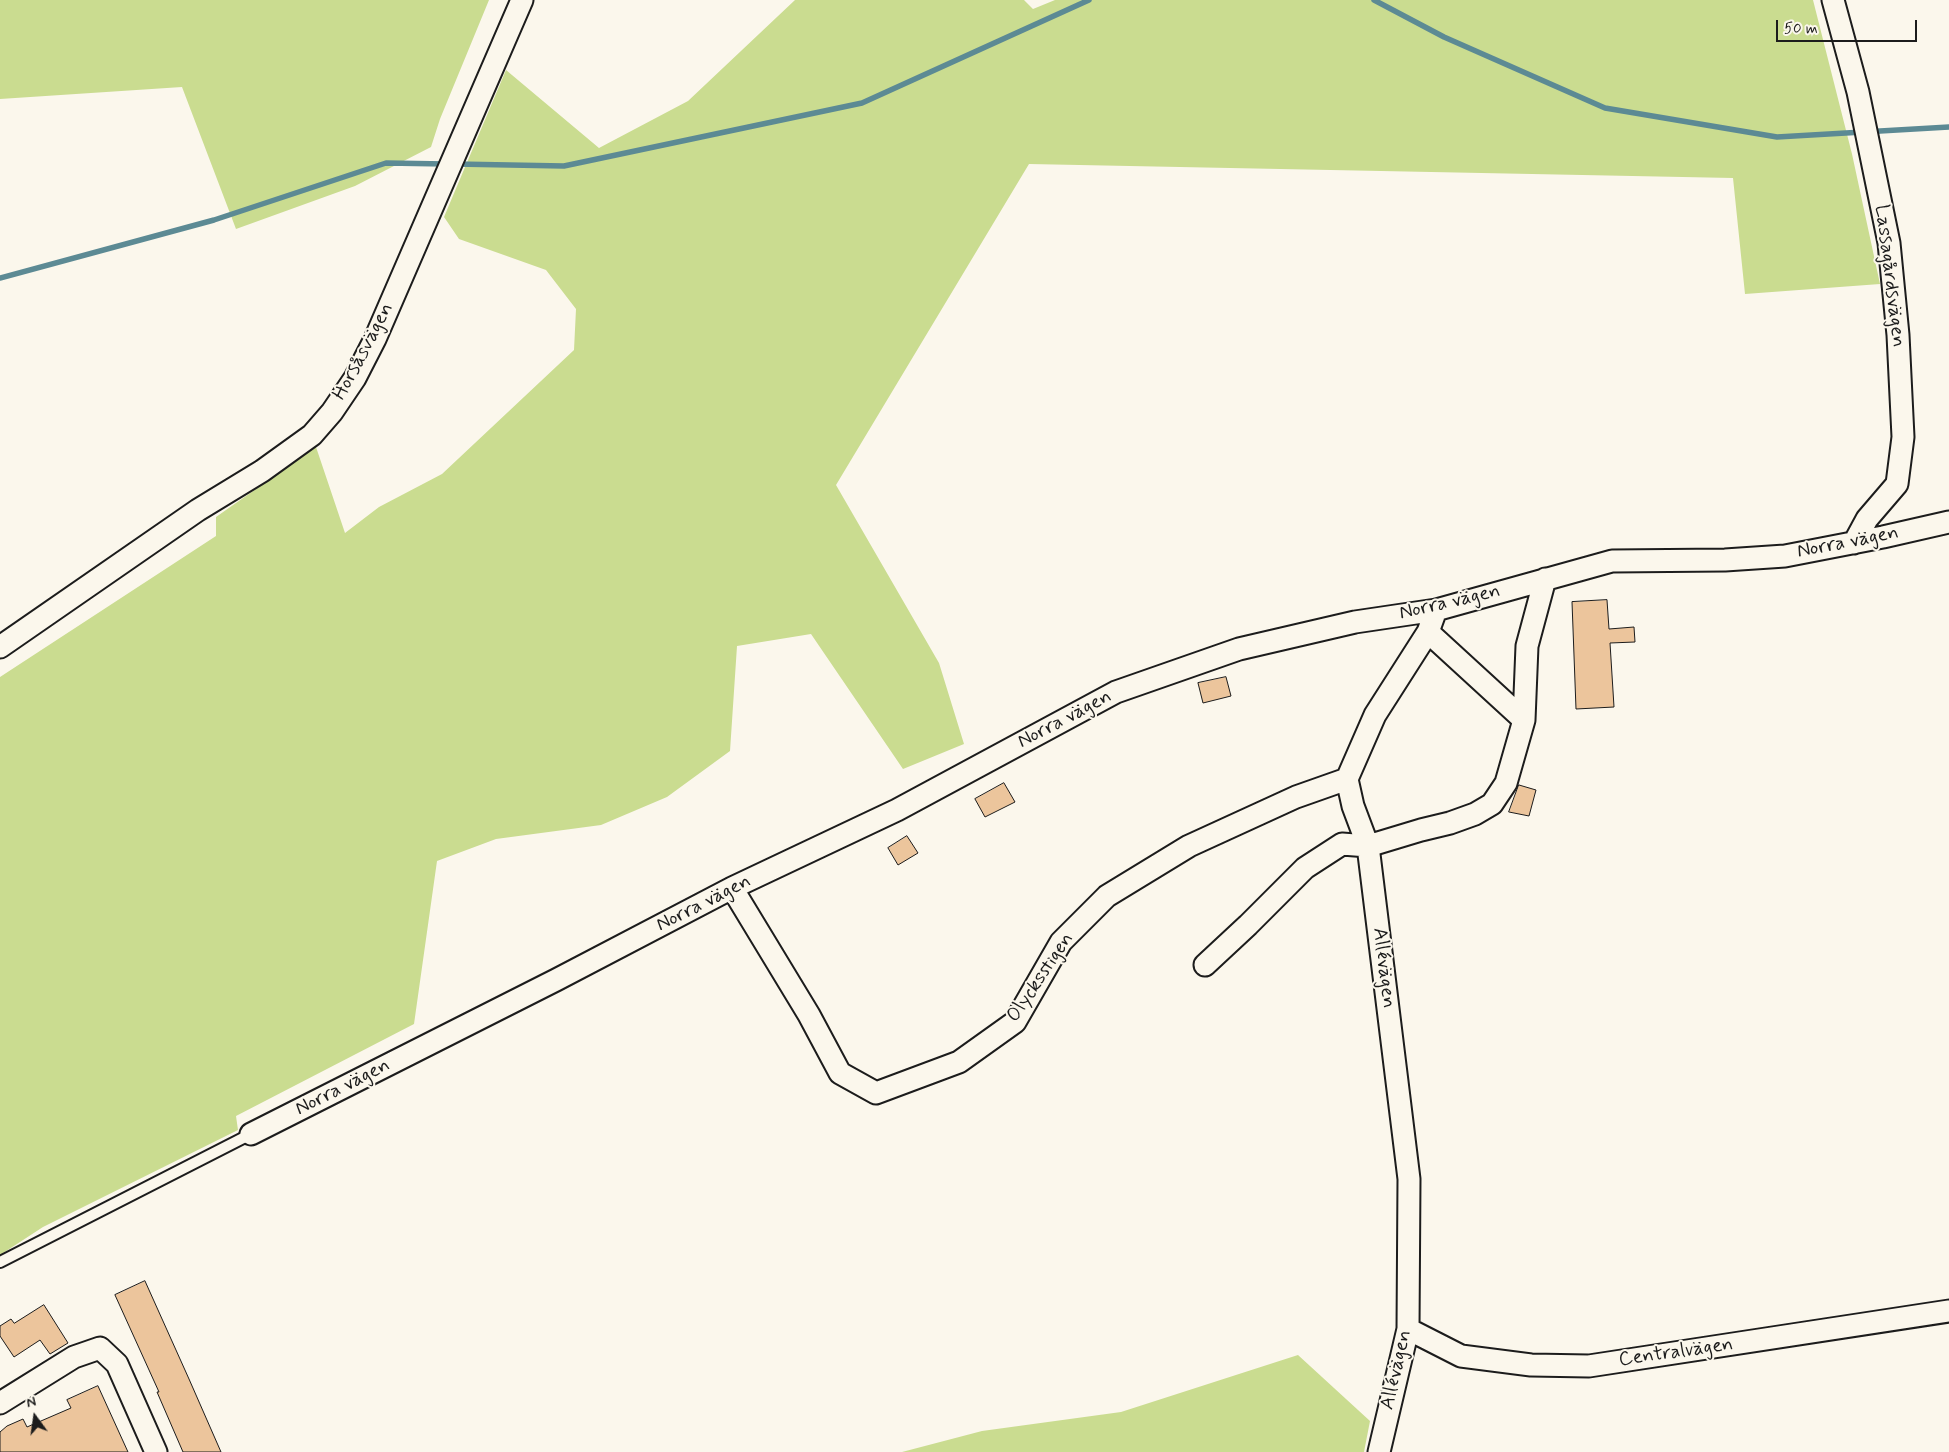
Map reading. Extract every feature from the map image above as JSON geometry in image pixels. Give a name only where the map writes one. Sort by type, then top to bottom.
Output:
[{"type":"street","name":"Horsåsvägen","points":[[0,647],[198,510],[262,471],[312,435],[332,412],[355,378],[375,339],[522,0]]},
{"type":"street","name":"Lassagårdsvägen","points":[[1833,0],[1858,92],[1889,244],[1898,335],[1903,437],[1897,484],[1866,519],[1854,543]]},
{"type":"street","name":"Norra vägen","points":[[251,1134],[556,980],[732,888],[897,810],[1116,692],[1239,649],[1355,622],[1436,610],[1612,561],[1725,560],[1785,556],[1949,522]]},
{"type":"street","points":[[1205,965],[1305,868],[1342,844],[1368,846],[1450,823],[1475,814],[1492,804],[1506,783],[1524,720],[1527,646],[1545,579]]},
{"type":"street","points":[[1347,779],[1375,715],[1428,632],[1436,610]]},
{"type":"street","points":[[1428,632],[1524,720]]},
{"type":"street","name":"Olycksstigen","points":[[732,888],[809,1015],[840,1073],[876,1093],[959,1062],[1016,1022],[1061,942],[1106,896],[1189,846],[1296,797],[1347,779]]},
{"type":"street","name":"Allévägen","points":[[1347,779],[1353,806],[1368,846],[1410,1179],[1408,1329],[1379,1452]]},
{"type":"street","name":"Centralvägen","points":[[1408,1329],[1461,1356],[1531,1366],[1590,1366],[1949,1311]]},
{"type":"street","points":[[0,1403],[74,1356],[100,1348],[117,1364],[156,1452]]},
{"type":"lane","points":[[0,1262],[251,1134]]},
{"type":"green space","points":[[0,0],[489,0],[440,119],[431,147],[355,186],[236,229],[182,87],[0,99]]},
{"type":"green space","points":[[795,0],[1024,0],[1033,9],[1055,0],[1813,0],[1852,154],[1880,284],[1745,294],[1733,178],[1029,164],[836,485],[939,663],[964,744],[903,769],[811,634],[737,646],[730,751],[667,797],[601,825],[496,839],[437,861],[414,1024],[236,1116],[238,1130],[43,1227],[0,1255],[0,677],[216,536],[216,517],[316,447],[345,533],[379,507],[442,474],[574,350],[576,309],[546,270],[459,239],[444,217],[506,70],[599,148],[688,101]]},
{"type":"green space","points":[[1298,1355],[1370,1421],[1364,1452],[902,1452],[982,1431],[1121,1412]]},
{"type":"building","points":[[1607,600],[1609,629],[1634,627],[1635,642],[1610,643],[1614,707],[1576,709],[1572,602]]},
{"type":"building","points":[[1226,677],[1231,696],[1203,703],[1198,683]]},
{"type":"building","points":[[1004,783],[1015,802],[985,817],[975,799]]},
{"type":"building","points":[[1519,785],[1536,790],[1529,816],[1509,812]]},
{"type":"building","points":[[907,836],[918,853],[898,865],[888,848]]},
{"type":"building","points":[[145,1281],[221,1452],[183,1452],[157,1392],[159,1392],[115,1295]]},
{"type":"building","points":[[44,1305],[68,1343],[50,1354],[40,1340],[14,1357],[0,1336],[0,1326],[11,1319],[14,1323]]},
{"type":"building","points":[[98,1386],[128,1452],[0,1452],[0,1432],[7,1426],[23,1419],[27,1427],[71,1408],[67,1400]]},
{"type":"waterway","points":[[455,164],[564,166],[862,103],[1089,0]]},
{"type":"waterway","points":[[1374,0],[1444,37],[1605,108],[1777,137],[1949,127]]},
{"type":"waterway","points":[[0,278],[214,220],[386,163],[446,164]]}]
